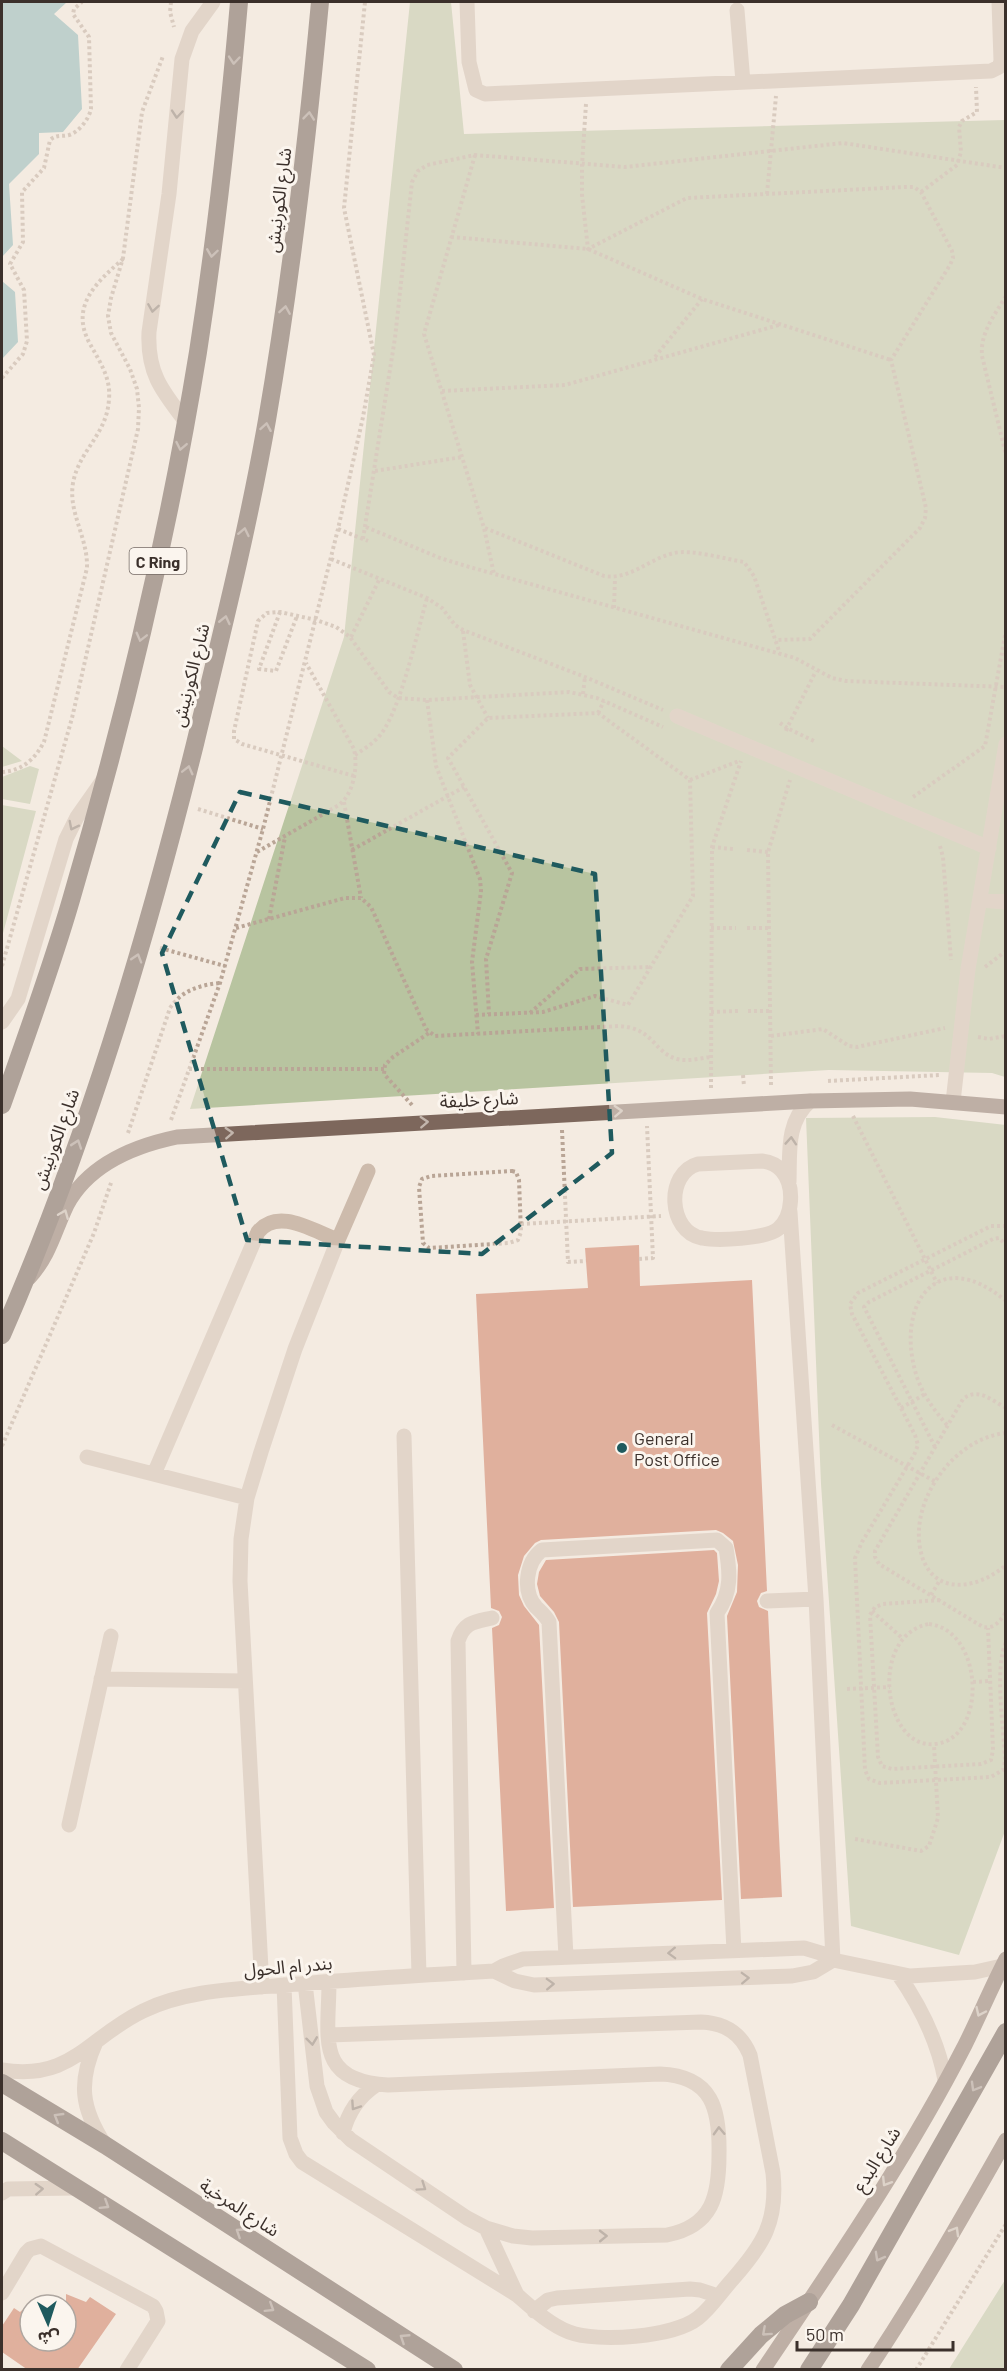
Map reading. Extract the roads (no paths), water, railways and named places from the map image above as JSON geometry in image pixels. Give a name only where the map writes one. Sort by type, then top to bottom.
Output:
[{"type":"highway","name":"C Ring","points":[[2,1105],[71,902],[146,614],[186,422],[223,173],[239,2]]},
{"type":"highway","name":"شارع الكورنيش","points":[[2,1335],[25,1282],[106,1060],[142,943],[180,803],[230,599],[267,421],[298,217],[320,2]]},
{"type":"highway","points":[[809,2370],[865,2281],[1005,2032]]},
{"type":"highway","name":"شارع المرخية","points":[[2,2083],[105,2145],[454,2370]]},
{"type":"highway","points":[[2,2141],[367,2370]]},
{"type":"highway","points":[[729,2370],[761,2335],[785,2315],[809,2302]]},
{"type":"main road","name":"شارع خليفة","points":[[25,1282],[47,1255],[68,1205],[91,1176],[121,1154],[157,1141],[197,1135],[810,1101],[910,1099],[1005,1107]]},
{"type":"main road","name":"شارع البدع","points":[[763,2370],[912,2140],[964,2046],[1004,1963]]},
{"type":"main road","points":[[868,2370],[913,2302],[1005,2140]]},
{"type":"street","points":[[186,422],[158,385],[148,349],[149,332],[169,194],[182,59],[192,31],[213,2]]},
{"type":"street","points":[[467,2],[469,62],[473,83],[480,93],[588,90],[993,70],[1001,63],[999,2]]},
{"type":"street","points":[[737,10],[743,82]]},
{"type":"street","points":[[672,722],[744,753],[896,809],[989,848]]},
{"type":"street","points":[[953,1102],[968,969],[1005,744]]},
{"type":"street","points":[[2,1022],[18,999],[66,839],[77,818],[105,777]]},
{"type":"street","points":[[980,900],[1005,902]]},
{"type":"street","points":[[810,1101],[798,1114],[791,1132],[789,1188],[816,1599],[833,1960]]},
{"type":"street","points":[[789,1188],[783,1171],[770,1163],[762,1161],[698,1164],[688,1168],[681,1178],[675,1200],[679,1221],[688,1232],[703,1239],[765,1236],[780,1228],[790,1212]]},
{"type":"street","points":[[262,1987],[240,1581],[241,1539],[247,1498],[295,1349],[368,1171]]},
{"type":"street","points":[[154,1474],[263,1226],[270,1221],[286,1221],[338,1240]]},
{"type":"street","points":[[404,1436],[419,1975]]},
{"type":"street","points":[[87,1457],[247,1498]]},
{"type":"street","points":[[566,1958],[549,1622],[535,1606],[529,1589],[527,1572],[532,1557],[542,1550],[717,1540],[726,1548],[730,1588],[717,1613],[734,1951]]},
{"type":"street","points":[[767,1601],[816,1599]]},
{"type":"street","points":[[464,1973],[458,1641],[461,1630],[471,1623],[492,1618]]},
{"type":"street","points":[[69,1825],[111,1636]]},
{"type":"street","points":[[101,1679],[245,1681]]},
{"type":"street","name":"بندر ام الحول","points":[[2,2070],[42,2071],[69,2060],[116,2026],[143,2010],[171,2000],[305,1983],[494,1971],[523,1959],[804,1948],[824,1954],[833,1960],[898,1974],[948,1975],[1004,1963]]},
{"type":"street","name":"بندر ام الحول","points":[[494,1971],[514,1981],[534,1985],[780,1977],[813,1972],[833,1960]]},
{"type":"street","points":[[898,1974],[922,2012],[936,2044],[945,2080]]},
{"type":"street","points":[[305,1983],[317,2086],[326,2112],[343,2133],[467,2218],[486,2228],[513,2236],[532,2238],[667,2235],[686,2230],[703,2218],[714,2200],[718,2190],[720,2126],[715,2106],[703,2089],[693,2082],[671,2074],[376,2085],[350,2077],[331,2059],[330,1982]]},
{"type":"street","points":[[284,1985],[290,2138],[302,2162],[517,2295],[534,2311],[560,2328],[581,2336],[603,2338],[668,2332],[689,2324],[699,2318],[762,2243],[772,2217],[773,2173],[750,2055],[746,2046],[734,2032],[713,2023],[701,2022],[329,2035]]},
{"type":"street","points":[[96,2042],[86,2070],[84,2093],[88,2114],[105,2145]]},
{"type":"street","points":[[343,2133],[357,2100],[376,2085]]},
{"type":"street","points":[[2,2193],[8,2189],[77,2188]]},
{"type":"street","points":[[486,2228],[517,2295]]},
{"type":"street","points":[[2,2293],[6,2274],[30,2249],[41,2246],[153,2306],[158,2321],[127,2370]]},
{"type":"street","points":[[534,2311],[548,2300],[557,2298],[690,2289],[718,2296]]},
{"type":"water","points":[[2,2],[67,2],[54,14],[78,35],[82,109],[63,132],[39,133],[39,154],[9,184],[13,245],[2,257]]},
{"type":"water","points":[[2,281],[15,292],[18,342],[2,359]]},
{"type":"place","name":"General Post Office","points":[[622,1448]]}]
